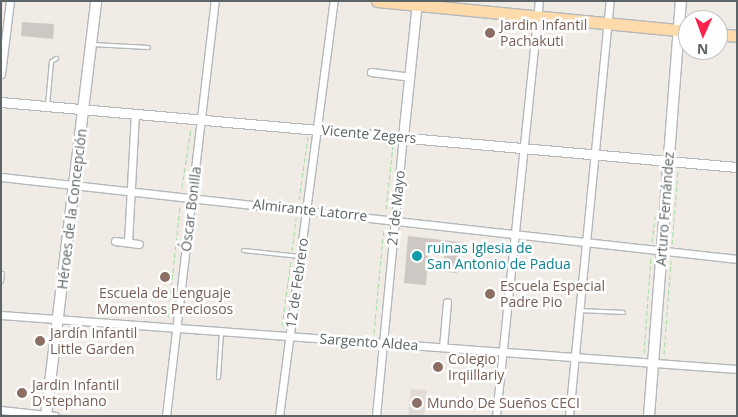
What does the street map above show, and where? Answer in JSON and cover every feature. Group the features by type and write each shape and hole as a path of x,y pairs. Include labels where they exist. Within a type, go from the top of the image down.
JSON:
{"main road":[{"name":"Héroes de la Concepción","path":"49,415 96,1"},
{"path":"377,1 417,3 678,31"},
{"name":"Arturo Fernández","path":"649,416 669,161 680,60"}],"street":[{"path":"1,74 10,1"},
{"name":"Óscar Bonilla","path":"166,416 215,1"},
{"name":"12 de Febrero","path":"280,416 334,1"},
{"path":"496,416 539,1"},
{"path":"569,416 610,1"},
{"name":"21 de Mayo","path":"376,416 395,219 399,137 410,76 417,3"},
{"path":"371,72 410,76"},
{"name":"Vicente Zegers","path":"1,102 737,167"},
{"path":"128,242 136,114"},
{"name":"Almirante Latorre","path":"1,177 395,219 737,259"},
{"path":"114,241 139,244"},
{"path":"443,347 447,302"},
{"name":"Sargento Aldea","path":"1,314 59,320 737,369"},
{"path":"1,410 49,415"}],"lane":[{"path":"91,44 148,47"},
{"path":"47,106 51,61 56,58"},
{"path":"243,250 300,257"},
{"path":"1,281 2,274"},
{"path":"580,310 623,312"},
{"path":"218,377 222,331"}],"path":[{"path":"182,187 191,127"},
{"path":"299,200 308,137"},
{"path":"386,209 399,137"},
{"path":"644,352 678,171"},
{"path":"168,317 180,206"},
{"path":"655,213 662,250 664,354"},
{"path":"282,326 296,218"},
{"path":"374,333 384,228"}],"shaded area":[{"name":"Mundo De Sueños CECI","path":"411,389 427,390 424,416 408,416"}],"building":[{"path":"22,22 54,24 53,39 21,36"},
{"path":"408,236 460,242 457,273 427,270 426,285 404,283","holes":["429,250 445,251 443,264 428,262"]}],"place":[{"name":"Jardin Infantil Pachakuti","path":"490,33"},
{"name":"ruinas Iglesia de San Antonio de Padua","path":"417,256"},
{"name":"Escuela de Lenguaje Momentos Preciosos","path":"165,277"},
{"name":"Escuela Especial Padre Pio","path":"490,294"},
{"name":"Jardín Infantil Little Garden","path":"40,341"},
{"name":"Colegio Irqiillariy","path":"438,367"},
{"name":"Jardin Infantil D'stephano","path":"22,393"},
{"name":"Mundo De Sueños CECI","path":"417,403"}]}
